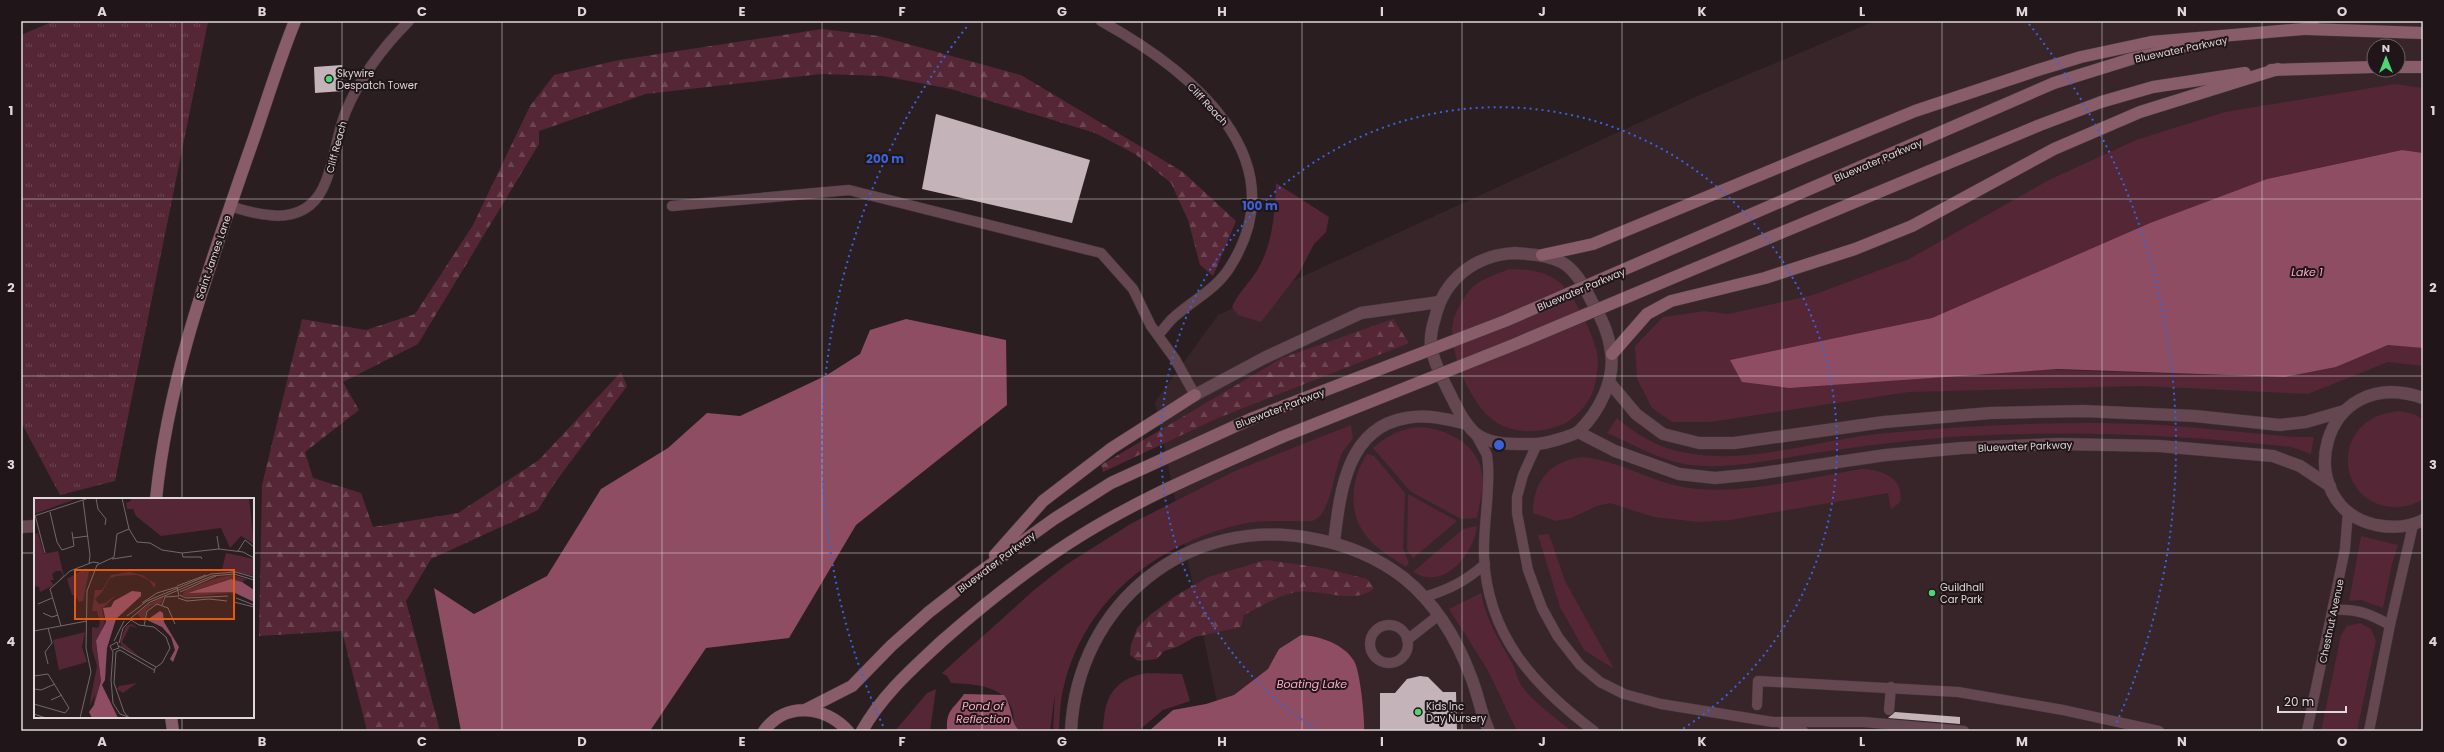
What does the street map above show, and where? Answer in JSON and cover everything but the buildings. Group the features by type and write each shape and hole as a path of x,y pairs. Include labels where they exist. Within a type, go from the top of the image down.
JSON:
{"street":[{"name":"Saint James Lane","path":"156,498 163,437 174,388 196,306 295,21"},
{"name":"Bluewater Parkway","path":"804,710 852,686 891,646 979,573 1054,519 1111,483 1253,418 1506,321 1997,106 2067,79 2131,59 2191,45 2315,28 2423,33"},
{"path":"1542,255 1560,261 1582,282 1606,327 1612,354 1610,383 1594,412 1578,432 1537,444 1496,442 1475,433 1467,424 1457,409 1433,354 1431,332 1439,302 1454,278 1476,262 1504,253 1542,255 1593,244 1915,111 2081,57 2151,42 2315,28"},
{"path":"2406,67 2423,67"},
{"path":"862,731 881,702 902,678 983,607 1069,543 1154,496 1282,437 1513,345 2025,131 2101,102 2153,87 2189,80 2278,69 2366,68"},
{"path":"1612,354 1647,314 1671,301 1765,278 1855,249 1912,226 2054,149 2133,115 2278,69"},
{"path":"979,573 1043,501 1112,448 1196,395 1264,358 1361,313 1439,302"},
{"name":"Bluewater Parkway","path":"1610,383 1636,414 1663,434 1699,444 1734,444 1884,422 1990,413 2082,411 2195,416 2280,425 2306,422 2344,412"},
{"name":"Bluewater Parkway","path":"2418,523 2390,528 2368,523 2348,511 2337,499 2330,486 2325,466 2326,446 2332,428 2344,412 2362,398 2383,391 2405,392 2423,398"},
{"path":"1334,542 1346,472 1356,451 1372,434 1387,425 1407,418 1435,418 1467,424"},
{"name":"Bluewater Parkway","path":"1578,432 1615,451 1679,474 1715,478 1756,474 1886,455 1962,448 2060,444 2159,446 2273,456 2300,466 2330,486"},
{"path":"21,527 34,526"},
{"path":"1071,731 1073,702 1077,682 1098,634 1126,598 1158,570 1198,548 1237,538 1281,534 1334,542 1374,558 1404,579 1424,597 1457,643 1471,677 1488,731"},
{"path":"764,731 783,715 804,710 828,715 848,731"},
{"path":"171,718 173,731"}],"lane":[{"name":"Cliff Reach","path":"230,206 259,215 285,216 300,211 319,195 327,180 339,134 351,100 385,48 409,21"},
{"name":"Cliff Reach","path":"1100,21 1156,55 1184,78 1222,115 1238,140 1250,175 1250,218 1233,262 1218,283 1172,318 1158,336"},
{"path":"672,206 849,190 1101,253 1133,289 1151,326 1176,359 1196,395"},
{"path":"1475,433 1487,455 1489,469 1484,522 1485,564 1496,614 1504,633 1522,664 1548,694 1594,731"},
{"path":"1537,444 1523,476 1517,497 1524,554 1542,608 1558,637 1580,665 1600,682 1624,694 1661,704 1773,722 1803,731"},
{"name":"Chestnut Avenue","path":"2308,731 2346,549 2348,511"},
{"path":"2369,731 2390,624 2418,523"},
{"path":"1424,597 1446,590 1469,578 1485,564"},
{"path":"2334,610 2350,609 2367,612 2390,624"},
{"path":"1407,640 1439,616"},
{"path":"1757,705 1758,681 1891,687 1984,696 2159,731"},
{"path":"1889,710 1891,687"},
{"path":"1773,722 1864,722 1964,731"}],"shaded area":[{"path":"1875,21 2423,21 2423,731 1223,731 1155,402 1218,315 1702,94"}],"green space":[{"path":"54,21 208,22 115,481 60,495 21,422 21,35"},
{"path":"822,29 879,36 1021,75 1183,172 1236,221 1213,276 1200,265 1188,220 1171,183 1135,154 1095,133 951,89 883,76 821,74 646,94 539,131 539,144 418,344 343,382 359,410 305,452 313,478 361,493 373,527 458,513 539,460 621,372 627,386 554,484 538,510 431,559 406,601 440,731 367,731 342,631 259,636 262,485 302,319 366,330 415,314 473,225 530,106 554,75 619,60"},
{"path":"2395,84 2423,88 2423,153 2402,150 2267,179 2150,223 1932,318 1731,360 2285,377 2336,367 2388,345 2423,348 2423,366 2388,362 2308,394 2141,386 1909,392 1710,422 1672,422 1652,408 1637,379 1635,346 1663,317 1705,311 1728,314 1813,295 1909,259 2049,180 2136,140 2225,112"},
{"path":"1276,183 1329,217 1326,232 1314,244 1299,273 1261,322 1238,315 1232,307 1237,297 1258,269 1267,249 1274,216"},
{"path":"1509,269 1539,272 1550,276 1561,284 1568,291 1580,311 1590,331 1596,349 1598,359 1597,373 1594,388 1586,405 1566,423 1545,430 1514,430 1499,424 1489,417 1472,395 1465,382 1455,354 1452,329 1456,314 1463,300 1469,291 1478,283"},
{"path":"1393,319 1409,343 1218,418 1103,472 1101,465 1282,358"},
{"path":"2400,411 2414,414 2423,420 2423,499 2411,505 2397,507 2376,503 2361,493 2351,478 2348,461 2351,444 2360,428 2376,417"},
{"path":"1617,418 1640,435 1663,446 1687,453 1715,456 1757,454 1886,433 2024,424 2093,423 2162,425 2293,437 2314,437 2311,454 2291,447 2210,439 2130,435 2008,434 1928,439 1809,454 1747,464 1700,466 1665,459 1607,433"},
{"path":"1351,425 1353,438 1342,453 1328,502 1324,511 1318,517 1312,521 1250,522 1211,533 1182,545 1154,561 1129,580 1107,602 1089,627 1074,655 1063,691 1060,708 1059,731 1053,731 1055,693 1050,731 1020,731 1014,724 1013,712 1008,701 1002,695 995,690 986,687 951,683 947,676 942,673 1034,590 1067,564 1132,523 1237,470"},
{"path":"1420,427 1454,436 1472,451 1478,460 1482,471 1483,484 1477,518 1461,519 1410,491 1373,448 1384,439 1395,433"},
{"path":"1367,454 1374,456 1405,493 1403,548 1409,563 1406,567 1376,546 1360,526 1355,514 1354,490 1356,477"},
{"path":"1582,457 1609,462 1675,485 1710,490 1753,487 1797,481 1861,469 1869,469 1890,476 1895,481 1901,494 1900,502 1891,510 1888,493 1730,520 1698,522 1654,517 1610,503 1597,506 1571,518 1556,521 1533,513 1536,491 1546,474 1552,468 1561,463"},
{"path":"1408,494 1457,521 1413,558 1407,550"},
{"path":"1477,526 1475,537 1470,548 1456,567 1436,577 1425,577 1413,572 1463,529"},
{"path":"1549,534 1565,581 1614,669 1584,650 1560,607 1538,535"},
{"path":"2361,536 2398,545 2392,564 2383,608 2361,600 2349,601"},
{"path":"1266,560 1323,568 1367,579 1374,588 1366,593 1356,596 1313,592 1292,593 1244,615 1241,627 1195,637 1177,647 1164,651 1157,659 1138,661 1130,655 1131,645 1137,628 1150,615 1177,595 1208,577"},
{"path":"1481,593 1490,621 1524,689 1529,695 1572,731 1517,731 1487,669 1449,609"},
{"path":"2360,623 2371,629 2376,641 2357,731 2321,731 2341,635 2347,626"},
{"path":"1147,673 1182,674 1190,701 1163,710 1138,731 1103,731 1105,709 1112,692 1126,680"},
{"path":"936,689 930,731 895,731 927,693"}],"water":[{"name":"Lake 1","path":"2402,150 2423,153 2423,348 2388,345 2336,367 2285,377 2058,369 1789,388 1742,382 1730,360 1932,318 2150,223 2267,179"},
{"path":"906,319 1006,340 1007,405 856,525 789,638 706,648 650,731 461,731 434,588 474,614 547,576 601,489 668,448 707,413 740,416 827,375 860,354 870,330"},
{"name":"Boating Lake","path":"1301,635 1316,637 1331,642 1344,650 1354,661 1360,684 1364,731 1149,731 1173,710 1206,704 1234,695 1268,669 1279,649"},
{"name":"Pond of Reflection","path":"964,694 1004,695 1009,705 1013,720 1020,731 947,731 949,714"}],"place":[{"name":"Skywire Despatch Tower","path":"329,79"},
{"name":"Guildhall Car Park","path":"1932,593"},
{"name":"Kids Inc Day Nursery","path":"1418,712"}]}
